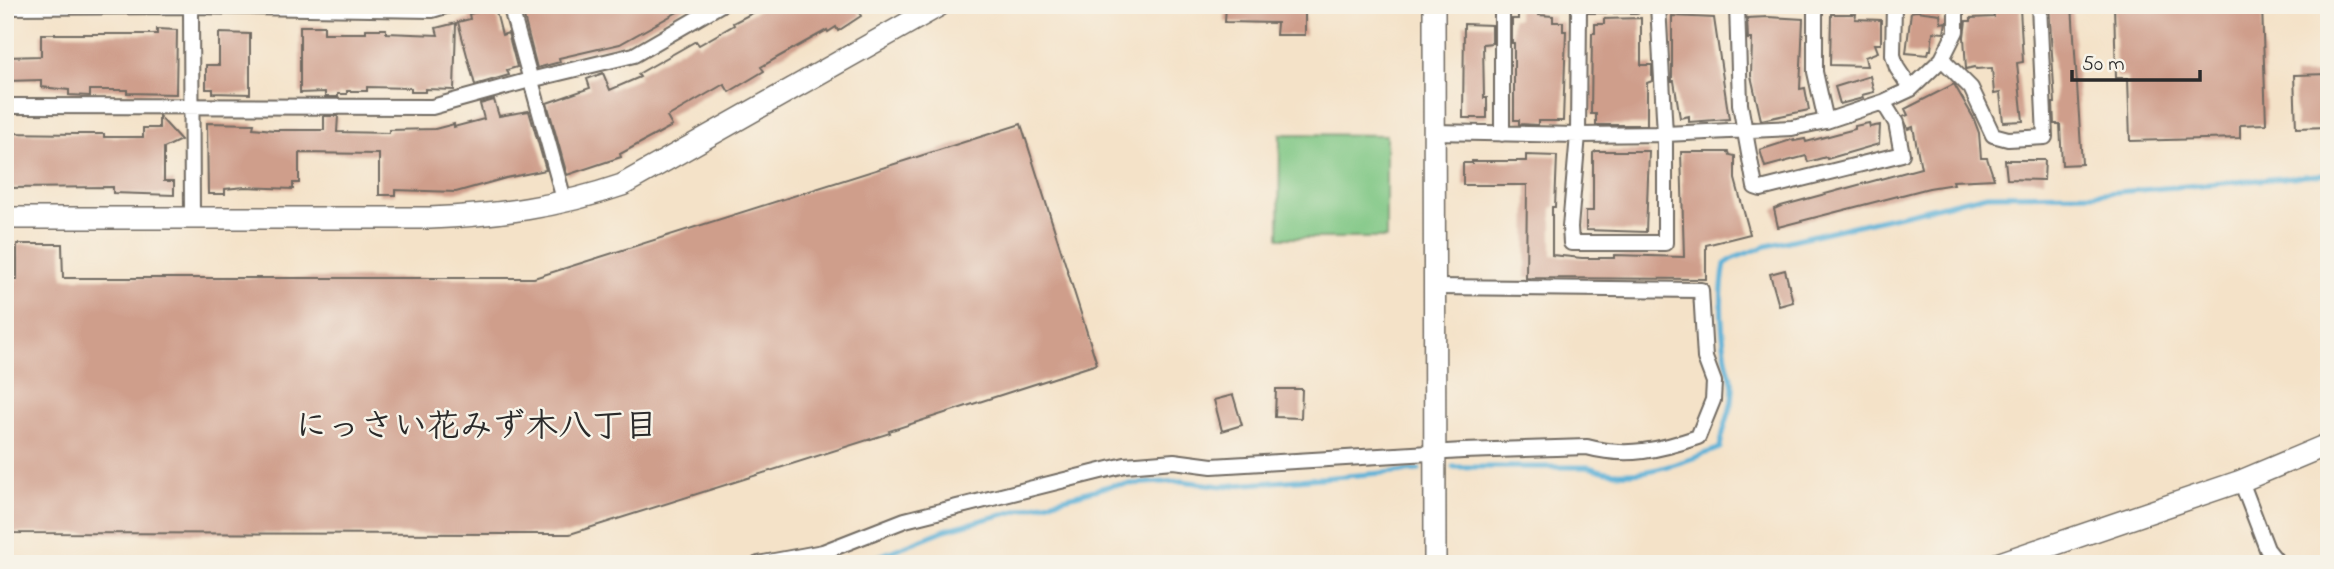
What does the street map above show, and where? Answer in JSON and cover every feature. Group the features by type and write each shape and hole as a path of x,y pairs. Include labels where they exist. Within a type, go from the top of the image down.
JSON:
{"street":[{"path":"5,7 191,6 432,10 449,5"},
{"path":"510,5 565,203"},
{"path":"5,106 432,107 634,55 720,5"},
{"path":"5,218 341,220 453,217 565,203 622,185 940,5"},
{"path":"1434,5 1435,564"},
{"path":"1502,5 1502,134"},
{"path":"1636,5 1579,5 1578,135 1571,243 1665,243 1665,134 1658,5"},
{"path":"1737,5 1740,104 1755,187 1761,189 1902,154 1896,123 1883,102"},
{"path":"1815,5 1815,72 1826,121"},
{"path":"1894,5 1893,55 1897,68 1911,89"},
{"path":"1433,132 1665,134 1792,128 1826,121 1883,102 1911,89 1942,59 1956,31 1956,5"},
{"path":"1942,59 1971,88 1993,135 2008,139 2045,137 2039,5"},
{"path":"191,6 192,218"},
{"path":"758,564 823,552 905,520 1125,465 1174,461 1212,466 1435,452 1587,447 1607,453 1640,453 1698,437 1713,400 1714,382 1705,358 1700,290 1434,288"},
{"path":"1997,564 2241,481 2329,444"},
{"path":"2241,481 2267,549 2279,564"}],"green space":[{"path":"1280,134 1386,135 1386,238 1279,238"}],"building":[{"path":"521,5 690,5 620,44 559,58 560,62 537,68"},
{"path":"768,5 825,5 827,9 834,5 855,5 861,16 838,31 836,27 828,32 827,30 780,56 761,67 764,71 729,92 724,84 667,117 672,126 620,154 621,157 567,175 547,103 590,88 587,79 603,73 610,90 640,77 638,74 696,41 699,45"},
{"path":"1226,5 1305,5 1305,35 1276,35 1277,23 1225,22"},
{"path":"1993,5 2014,5 2014,8 2020,8 2023,62 2017,63 2023,121 2003,122 2000,93 1994,94 1992,68 1966,69 1966,21 1971,21 1971,18 1994,17"},
{"path":"2049,5 2072,5 2082,164 2062,165 2060,124 2054,124"},
{"path":"2114,5 2262,5 2266,124 2240,125 2240,138 2130,141 2128,78 2116,78"},
{"path":"495,8 502,35 508,33 517,67 507,70 509,75 475,85 458,22 470,19 469,14"},
{"path":"1518,10 1539,10 1539,15 1553,16 1553,22 1563,22 1563,31 1566,31 1563,121 1538,121 1538,125 1519,124 1519,120 1514,120 1512,19 1518,19"},
{"path":"1911,12 1940,14 1941,23 1946,22 1944,33 1933,32 1928,55 1906,53"},
{"path":"1831,14 1856,14 1855,19 1881,20 1881,44 1875,44 1878,52 1865,57 1867,66 1830,65"},
{"path":"1672,16 1714,18 1729,119 1689,122 1689,116 1680,118 1672,81"},
{"path":"1641,18 1641,65 1652,65 1652,81 1647,83 1647,125 1596,125 1596,114 1591,114 1592,33 1595,33 1595,24 1604,24 1604,19"},
{"path":"1747,18 1803,19 1800,89 1805,88 1809,110 1761,120 1751,76 1752,39 1748,39"},
{"path":"456,23 454,90 425,89 425,92 411,92 411,88 367,87 367,91 347,91 347,94 338,94 338,97 325,97 325,92 300,93 300,26 324,26 324,33 366,33 366,29 386,29 386,33 438,35 436,28"},
{"path":"1464,24 1492,25 1492,43 1483,44 1487,118 1463,118"},
{"path":"157,29 177,30 176,94 90,90 90,96 69,95 69,90 41,87 41,80 6,81 6,57 41,56 41,34 157,34"},
{"path":"219,33 250,34 250,94 213,93 213,89 206,89 206,65 219,65"},
{"path":"2329,74 2329,127 2296,128 2294,75"},
{"path":"1870,76 1874,92 1840,104 1835,87"},
{"path":"1954,84 1973,117 1979,133 1981,158 1987,158 1994,179 1953,181 1954,184 1778,227 1774,209 1781,206 1921,168 1913,127 1908,129 1903,117 1908,115 1905,109"},
{"path":"494,100 499,116 529,111 546,170 456,192 395,190 395,195 379,195 379,154 299,153 299,183 293,183 293,189 245,187 225,189 225,194 208,194 207,123 254,124 253,128 274,130 324,130 324,116 338,116 337,132 389,133 389,130 435,129 454,124 454,127 484,119 480,104"},
{"path":"159,116 181,140 164,148 164,181 174,181 174,195 113,193 113,187 5,188 5,133 143,137 143,128 159,128"},
{"path":"1869,123 1870,127 1880,125 1879,144 1827,159 1826,157 1808,162 1806,156 1765,167 1760,150 1794,139 1805,139 1806,142"},
{"path":"1021,124 1097,364 889,431 890,433 570,534 5,533 5,279 17,279 17,244 62,244 63,278 534,278"},
{"path":"1649,151 1646,232 1586,230 1586,211 1593,211 1593,153"},
{"path":"1681,152 1729,152 1735,156 1735,179 1750,234 1706,245 1706,279 1526,278 1527,185 1463,185 1463,163 1526,161 1526,155 1557,156 1555,207 1552,207 1552,255 1582,258 1614,258 1614,255 1684,257"},
{"path":"2005,160 2045,160 2044,180 2007,179"},
{"path":"1785,270 1793,302 1779,306 1770,274"},
{"path":"1276,389 1302,389 1301,418 1275,417"},
{"path":"1233,395 1242,425 1222,431 1214,400"}],"waterway":[{"path":"1453,467 1589,467 1605,472 1638,472 1655,470 1720,448 1733,389 1722,322 1721,299 1725,264 1767,246 1987,195 2094,194 2329,174"},
{"path":"859,564 945,530 1113,485 1181,481 1222,486 1419,470"}],"district":[{"name":"にっさい花みず木八丁目","path":"476,428"}]}
